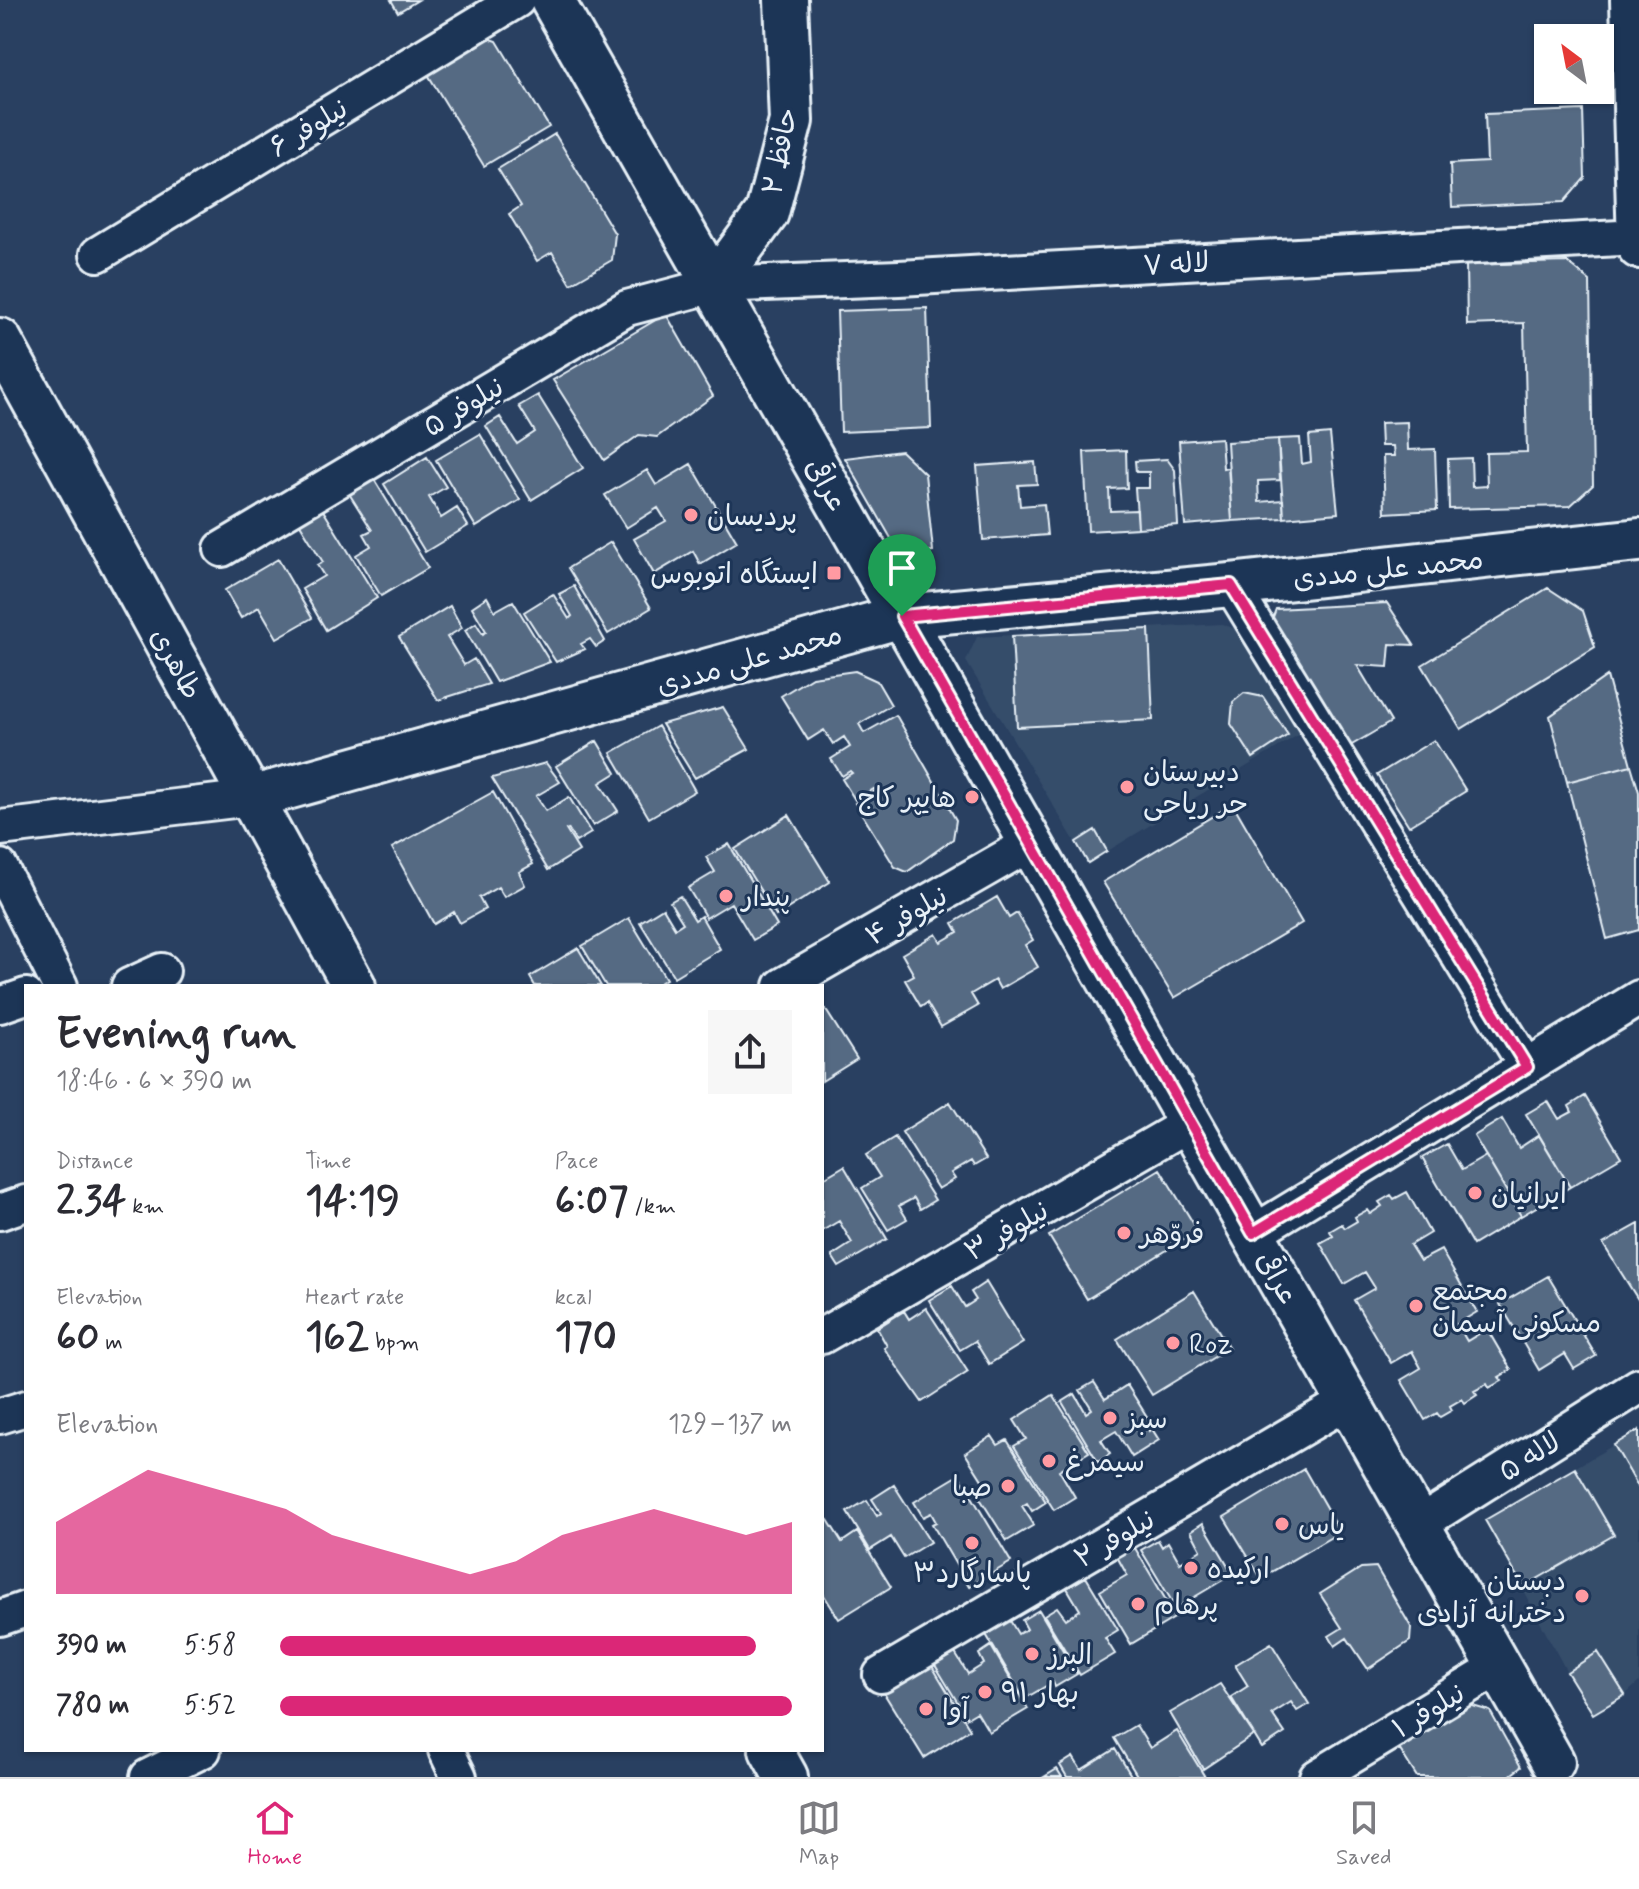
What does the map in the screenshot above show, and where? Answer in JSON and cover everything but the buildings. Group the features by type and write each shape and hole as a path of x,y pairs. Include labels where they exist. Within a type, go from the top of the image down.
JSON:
{"street":[{"name":"نیلوفر ۶","path":"98,254 517,0"},
{"name":"عراقی","path":"552,0 1553,1762"},
{"name":"حافظ ۲","path":"714,285 767,213 791,121 786,0"},
{"path":"1632,0 1639,247"},
{"name":"لاله ۷","path":"714,285 914,278 1638,237"},
{"name":"نیلوفر ۵","path":"222,549 627,308 714,285"},
{"name":"طاهری","path":"0,340 353,984"},
{"name":"محمد علی مددی","path":"251,798 902,616 1231,585 1639,540"},
{"path":"1231,585 1527,1067"},
{"path":"0,828 251,798"},
{"name":"نیلوفر ۴","path":"785,984 1031,843"},
{"path":"0,867 57,984"},
{"path":"133,984 162,971"},
{"path":"0,1005 24,997"},
{"path":"1253,1233 1639,998"},
{"name":"نیلوفر ۳","path":"824,1335 1190,1123"},
{"path":"0,1212 24,1204"},
{"name":"لاله ۵","path":"1418,1525 1639,1386"},
{"name":"نیلوفر ۲","path":"881,1675 1348,1401"},
{"path":"0,1416 24,1409"},
{"path":"0,1618 24,1610"},
{"name":"نیلوفر ۱","path":"1317,1777 1499,1667"},
{"path":"148,1777 199,1752"},
{"path":"447,1752 459,1777"},
{"path":"772,1752 786,1777"}],"shaded area":[{"name":"دبیرستان حر ریاحی","path":"1222,624 1243,632 1303,732 1088,863 966,661 977,637"},
{"name":"دبستان دخترانه آزادی","path":"1614,1445 1639,1488 1639,1682 1625,1695 1593,1714 1485,1520"}],"place":[{"name":"پردیسان","path":"691,515"},
{"name":"ایستگاه اتوبوس","path":"834,573"},
{"name":"دبیرستان حر ریاحی","path":"1127,787"},
{"name":"هایپر کاج","path":"972,797"},
{"name":"پندار","path":"726,896"},
{"name":"ایرانیان","path":"1475,1193"},
{"name":"فروّهر","path":"1124,1233"},
{"name":"مجتمع مسکونی آسمان","path":"1416,1306"},
{"name":"Roz","path":"1173,1343"},
{"name":"سبز","path":"1110,1418"},
{"name":"سیمرغ","path":"1049,1461"},
{"name":"صبا","path":"1008,1486"},
{"name":"یاس","path":"1282,1524"},
{"name":"پاسارگارد۳","path":"972,1543"},
{"name":"ارکیده","path":"1191,1568"},
{"name":"دبستان دخترانه آزادی","path":"1582,1596"},
{"name":"پرهام","path":"1138,1604"},
{"name":"البرز","path":"1032,1654"},
{"name":"بهار ۹۱","path":"985,1692"},
{"name":"آوا","path":"926,1709"}],"route":[{"path":"1231,585 1527,1067 1253,1233 902,616 1231,585"}]}
